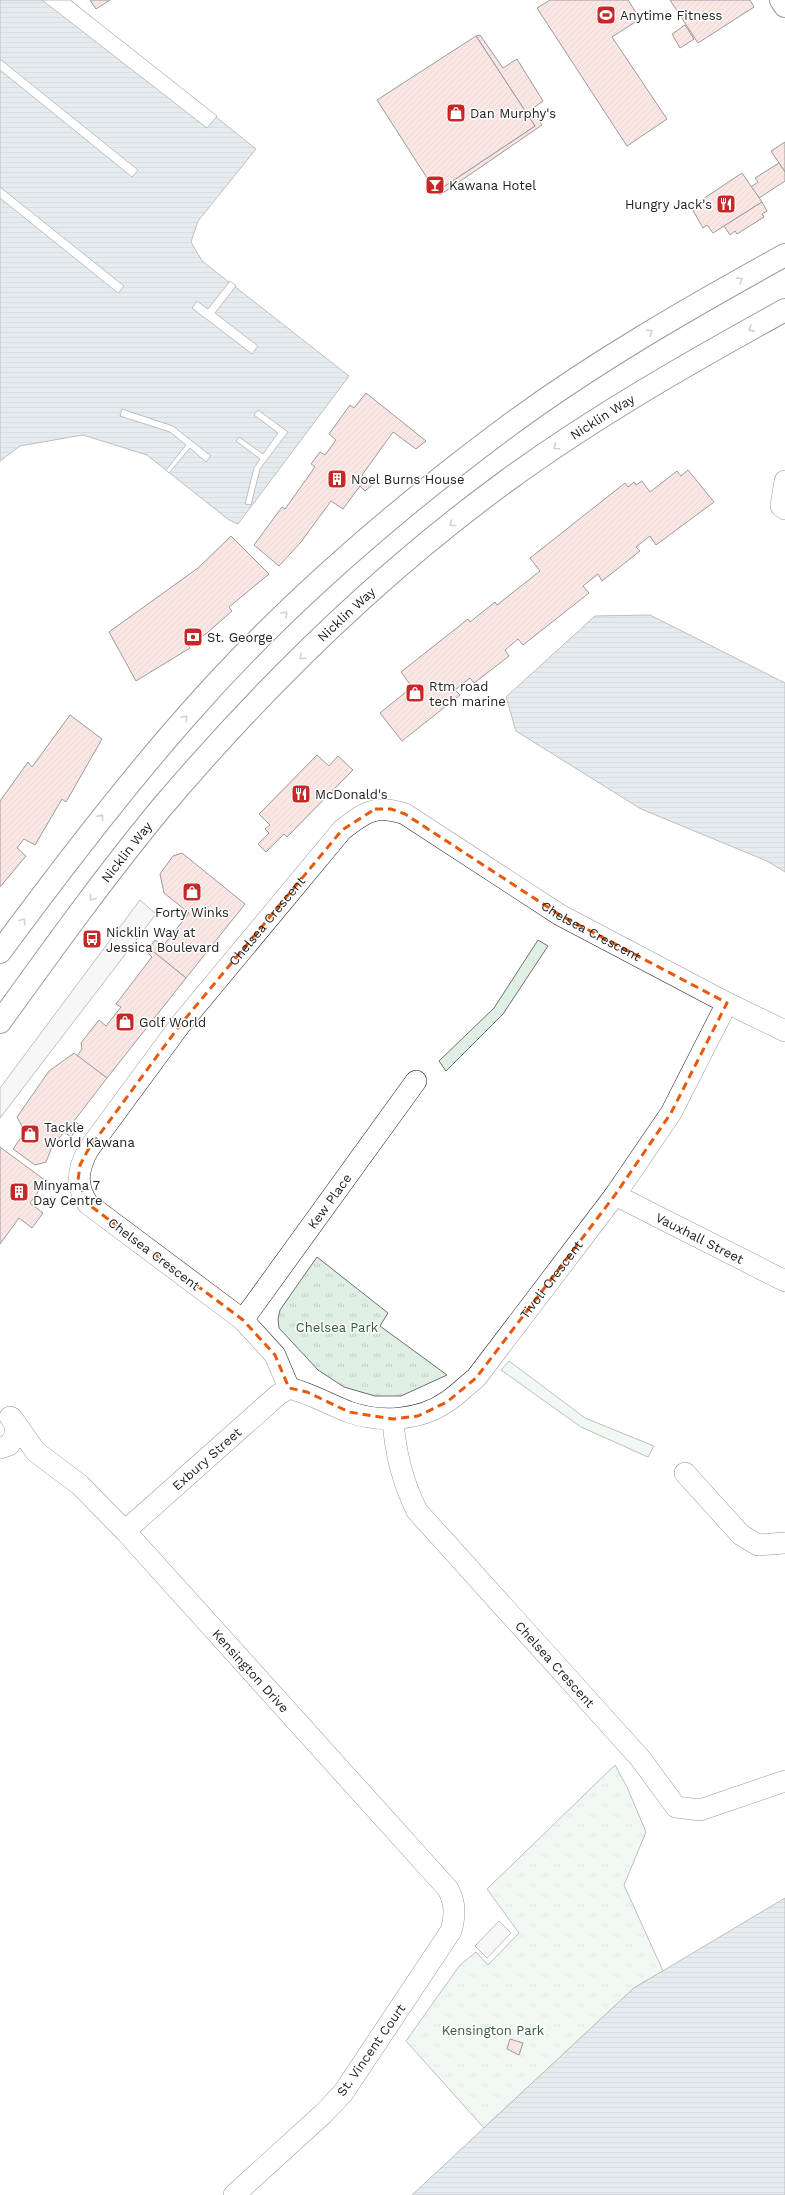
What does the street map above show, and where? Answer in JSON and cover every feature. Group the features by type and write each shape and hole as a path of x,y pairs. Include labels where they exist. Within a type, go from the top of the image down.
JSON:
{"main road":[{"path":"782,0 785,6"},
{"path":"0,952 99,819 186,716 284,616 341,563 464,460 542,402 661,325 785,255"},
{"name":"Nicklin Way","path":"0,1022 115,866 212,750 296,662 389,576 505,483 581,430 673,371 785,310"}],"street":[{"path":"785,481 781,506 785,510"},
{"name":"Chelsea Crescent","path":"289,1388 275,1355 243,1320 88,1204 82,1194 78,1181 80,1165 88,1150 180,1025 342,830 358,818 375,809 391,809 405,814 560,915 727,1004 785,1031"},
{"name":"Tivoli Crescent","path":"289,1388 307,1392 349,1412 368,1417 393,1419 418,1416 447,1402 476,1378 615,1195 671,1113 727,1004"},
{"name":"Kew Place","path":"243,1320 416,1081"},
{"name":"Vauxhall Street","path":"615,1195 785,1281"},
{"name":"Exbury Street","path":"125,1531 278,1395 289,1388"},
{"path":"5,1446 16,1432 6,1415"},
{"name":"Kensington Drive","path":"6,1415 36,1452 80,1485 125,1531 448,1889 454,1900"},
{"name":"Chelsea Crescent","path":"393,1419 394,1440 405,1487 417,1511 640,1758 676,1807 700,1810 785,1781"},
{"name":"Kensington Drive","path":"5,1446 36,1452"},
{"path":"685,1473 741,1535 758,1545 785,1543"},
{"name":"St. Vincent Court","path":"234,2195 323,2114 343,2093 451,1931 455,1917 454,1900"}],"highlighted area":[{"path":"375,809 391,809 405,814 560,915 727,1003 671,1113 615,1195 476,1378 447,1402 418,1416 393,1419 349,1412 307,1392 289,1388 275,1355 243,1320 88,1204 78,1181 80,1165 88,1150 180,1025 342,830"}],"green space":[{"path":"538,940 548,946 503,1014 446,1071 439,1061 494,1008"},
{"name":"Chelsea Park","path":"317,1257 388,1313 380,1326 447,1375 401,1396 375,1396 344,1387 318,1370 279,1328 278,1319 280,1310"},
{"path":"509,1361 585,1418 654,1446 648,1457 581,1427 501,1370"},
{"name":"Kensington Park","path":"615,1765 627,1787 646,1832 624,1885 663,1971 634,1988 484,2128 406,2041 460,1965 476,1952 488,1965 519,1933 487,1889"}],"shaded area":[{"path":"0,0 70,0 256,149 198,221 191,242 202,261 349,376 238,524 229,520 147,455 83,435 20,446 0,461"},
{"path":"650,615 785,683 785,872 767,861 641,809 516,731 506,697 595,616"},
{"path":"140,900 156,914 0,1118 0,1088"},
{"path":"785,1898 785,2195 412,2195 634,1988"},
{"path":"499,1921 511,1933 487,1958 475,1946"}],"pier":[{"path":"42,0 70,0 217,116 207,128"},
{"path":"0,59 138,170 132,177 0,70"},
{"path":"0,187 124,286 118,293 0,198"},
{"path":"230,281 236,286 215,313 258,346 252,354 192,308 197,301 208,309"},
{"path":"122,409 173,426 211,456 206,462 190,448 169,473 166,470 186,445 170,432 120,416"},
{"path":"258,410 288,432 260,469 251,505 245,504 254,468 260,459 236,441 239,437 263,454 278,433 254,415"}],"building":[{"path":"90,0 110,0 96,9"},
{"path":"550,0 628,0 640,19 612,37 667,119 627,146 537,8"},
{"path":"670,0 750,0 754,7 698,43"},
{"path":"685,25 694,39 680,48 672,34"},
{"path":"480,35 503,68 517,59 543,101 531,110 542,125 440,195 436,192 535,126 476,36"},
{"name":"Dan Murphy's","path":"476,36 535,126 436,192 377,100"},
{"path":"785,142 785,172 771,151"},
{"path":"779,163 785,172 785,181 759,198 751,187 758,182 755,178"},
{"name":"Hungry Jack's","path":"742,173 762,202 713,233 707,225 703,228 691,207"},
{"path":"762,202 767,211 762,214 764,217 737,234 735,231 730,235 724,226"},
{"name":"Noel Burns House","path":"366,393 426,441 416,449 393,432 362,475 373,484 365,491 360,486 343,509 331,501 301,542 279,566 254,545 282,507 285,509 315,467 311,464 320,452 325,455 336,440 329,434 350,405 354,408"},
{"path":"688,470 714,502 656,545 650,536 636,547 640,551 602,581 598,574 583,586 589,593 523,645 518,639 505,650 509,656 474,683 470,678 455,690 460,695 402,741 380,713 412,687 401,672 468,619 470,622 495,602 497,605 540,571 530,558 625,483 628,487 634,482 636,485 642,481 650,492 677,471 681,476"},
{"path":"231,536 269,574 229,607 232,611 207,633 188,646 190,648 136,681 109,632 198,568"},
{"path":"70,715 102,739 66,802 62,799 35,845 24,839 17,848 26,856 0,887 0,801 28,762 32,767"},
{"path":"317,755 329,766 338,756 353,770 287,837 284,834 266,852 258,844 269,833 265,829 270,825 259,814"},
{"path":"182,853 245,904 186,978 149,948 155,940 163,946 189,913 164,893 160,874 173,856"},
{"path":"149,948 186,978 107,1078 77,1056 82,1049 81,1043 99,1020 106,1026 121,1007 116,1004 152,957 148,953"},
{"path":"74,1053 107,1078 74,1121 80,1125 71,1137 64,1132 52,1147 46,1162 35,1165 13,1149 25,1132 17,1117 49,1071"},
{"name":"Minyama 7 Day Centre","path":"0,1147 46,1181 30,1203 43,1213 32,1228 19,1218 0,1244"},
{"path":"510,2039 523,2043 519,2055 507,2049"}],"place":[{"name":"Anytime Fitness","path":"606,15"},
{"name":"Dan Murphy's","path":"456,113"},
{"name":"Kawana Hotel","path":"435,185"},
{"name":"Hungry Jack's","path":"726,204"},
{"name":"Noel Burns House","path":"337,479"},
{"name":"St. George","path":"193,637"},
{"name":"Rtm road tech marine","path":"415,693"},
{"name":"McDonald's","path":"301,794"},
{"name":"Forty Winks","path":"192,892"},
{"name":"Nicklin Way at Jessica Boulevard","path":"92,939"},
{"name":"Golf World","path":"125,1022"},
{"name":"Tackle World Kawana","path":"30,1134"},
{"name":"Minyama 7 Day Centre","path":"19,1192"}]}
